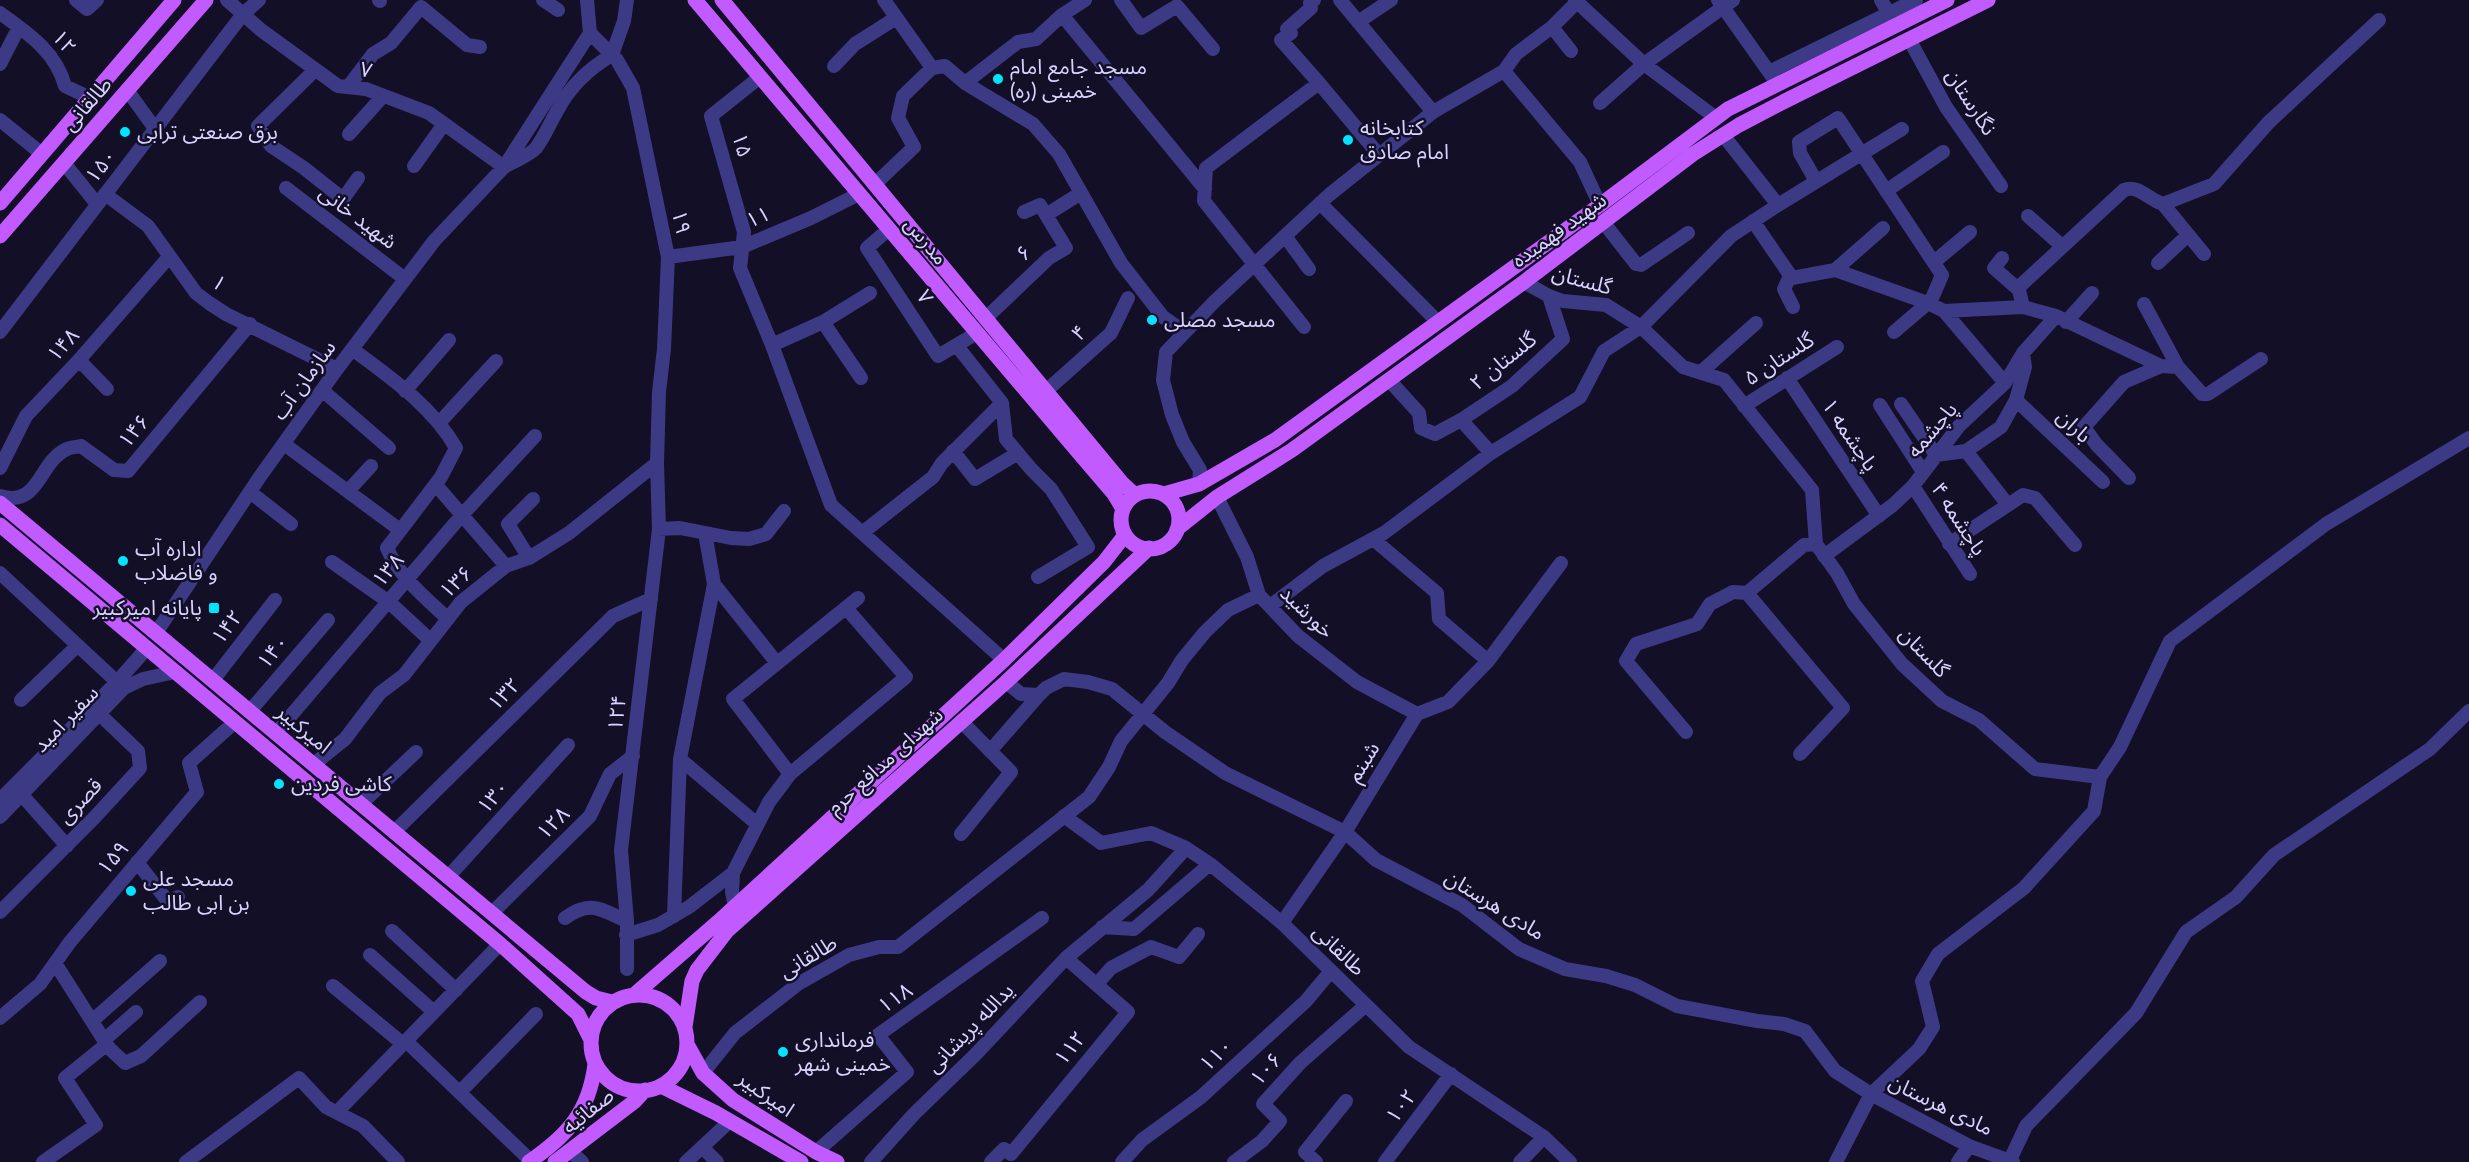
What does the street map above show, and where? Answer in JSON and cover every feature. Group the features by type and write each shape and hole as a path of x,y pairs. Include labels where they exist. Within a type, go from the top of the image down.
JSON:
{"main road":[{"name":"طالقانی","path":"0,203 174,0"},
{"name":"طالقانی","path":"0,236 206,0"},
{"name":"مدرس","path":"695,0 1114,494 1123,509"},
{"name":"مدرس","path":"722,0 1122,483 1135,495"},
{"name":"شهید فهمیده","path":"1164,494 1199,484 1275,440 1773,78 1845,51 1947,0"},
{"name":"شهید فهمیده","path":"1177,529 1217,497 1251,477 1322,428 1524,282 1693,154 1785,100 1988,0"},
{"path":"1869,39 1868,50 1877,55"},
{"path":"1845,51 1853,57 1854,67"},
{"path":"818,145 831,131"},
{"path":"1332,399 1334,409 1343,413"},
{"path":"1311,413 1316,413 1322,419 1322,428"},
{"path":"1144,491 1164,494 1170,499 1178,513 1177,529 1166,543 1149,548 1140,547 1125,535 1121,518 1123,509 1135,495 1144,491"},
{"name":"امیرکبیر","path":"0,503 586,992 596,998 612,1002"},
{"name":"امیرکبیر","path":"2,531 147,648 500,944 578,1014 590,1038"},
{"name":"شهدای مدافع حرم","path":"685,1027 692,981 735,907 1004,660 1104,562 1125,535"},
{"name":"شهدای مدافع حرم","path":"634,994 723,927 961,721 1149,548"},
{"path":"448,900 454,881"},
{"path":"634,994 649,995 663,1001 676,1012 685,1027 687,1044 680,1068 661,1086 636,1091 620,1087 605,1078 595,1064 590,1038 600,1014 612,1002 634,994"},
{"name":"امیرکبیر","path":"687,1044 703,1073 734,1100 816,1152 837,1162"},
{"name":"صفائیه","path":"530,1161 564,1135 580,1115 588,1097 595,1064"},
{"name":"امیرکبیر","path":"661,1086 730,1121 794,1160"},
{"name":"صفائیه","path":"555,1162 576,1157 645,1090"}],"street":[{"path":"76,0 87,9 97,0"},
{"name":"۷","path":"227,0 261,30 338,86 366,89 429,113 504,167"},
{"name":"۱۵۰","path":"0,332 243,14 259,0"},
{"path":"543,0 558,10"},
{"path":"586,0 590,33"},
{"path":"612,56 624,21 627,0"},
{"path":"884,0 932,68"},
{"path":"1121,0 1142,28 1177,6 1213,49"},
{"path":"1314,0 1310,3 1311,8 1287,29 1291,33 1281,40 1379,155"},
{"path":"1341,0 1433,112"},
{"path":"1358,22 1391,0"},
{"path":"1881,0 1889,14"},
{"path":"1600,104 1644,64 1725,2 1773,78 1916,0"},
{"path":"965,83 1018,42 1036,39 1081,1"},
{"path":"1199,484 1200,470 1183,442 1172,415 1163,380 1166,352 1253,265 1320,203 1433,112 1504,71 1516,54 1552,27 1576,1 1644,64 1716,118"},
{"path":"348,87 373,54 391,43 421,7 467,45 480,47"},
{"name":"۱۲","path":"0,13 43,45 61,70 65,86 90,98"},
{"path":"1062,15 1205,189"},
{"path":"834,66 855,44 896,18"},
{"path":"2163,204 2214,184 2268,123 2379,20"},
{"path":"0,64 19,27"},
{"path":"1552,27 1570,51"},
{"name":"۱۹","path":"590,33 612,56 633,88 668,257 664,349 658,392 657,463"},
{"name":"سازمان آب","path":"156,633 250,492 337,369 434,241 504,167 590,33"},
{"name":"نگارستان","path":"1909,39 1946,107 2001,186"},
{"name":"سازمان آب","path":"504,167 535,150 557,110 576,84 591,67 612,56"},
{"path":"875,184 914,147 898,118 903,96 932,68 945,66 965,83 1033,124 1059,154 1121,263 1163,317 1185,332"},
{"path":"315,70 258,126 271,146 304,168 343,199 358,178"},
{"path":"1504,71 1574,154 1600,205"},
{"name":"۱۵","path":"742,247 744,232 711,116 760,77"},
{"path":"1304,327 1204,201 1206,168 1319,82"},
{"path":"127,90 156,130"},
{"path":"349,134 383,96"},
{"path":"1816,181 1798,147 1799,142 1838,118 1942,277 1929,303 1894,332"},
{"path":"0,120 42,154"},
{"path":"414,166 444,124"},
{"path":"1270,606 1323,567 1373,539 1491,453 1580,397 1604,351 1641,327 1731,236 1902,129"},
{"path":"1723,135 1778,205"},
{"path":"1887,191 1943,152"},
{"name":"۱","path":"64,163 101,199 148,226 196,293 226,314 337,369"},
{"path":"2019,290 2021,285 2062,246 2130,187 2137,188 2150,199 2163,204 2204,254"},
{"name":"شهید خانی","path":"286,188 405,279"},
{"path":"1046,215 1081,193"},
{"name":"۱۱","path":"668,257 742,247 811,218 859,194"},
{"path":"1320,203 1438,322"},
{"name":"۶","path":"986,318 1049,258 1066,248 1040,205 1024,212"},
{"path":"2028,216 2062,246"},
{"path":"1753,221 1790,276 1796,278 1835,270 1883,228"},
{"path":"1604,223 1636,264 1641,266 1688,233"},
{"name":"۷","path":"889,229 867,248 938,356 977,333"},
{"path":"1934,262 1970,232"},
{"path":"1285,236 1310,269"},
{"path":"2158,263 2187,236"},
{"path":"742,247 740,268 772,345 831,505 1004,660"},
{"name":"۱۴۸","path":"0,468 26,416 79,360 169,257"},
{"path":"2002,258 1994,268 2019,290 2024,307"},
{"path":"1835,270 1929,303 1944,311 2005,383"},
{"path":"1790,276 1784,289 1793,307"},
{"name":"گلستان","path":"1524,282 1549,297 1563,301 1606,305 1641,327 1683,367 1725,380 1812,490 1820,550 1854,604 1902,664 1942,701 1979,720 2035,769 2100,777"},
{"path":"772,345 823,322 870,292"},
{"name":"پاچشمه","path":"1747,593 1804,545 1820,550 1879,516 1913,486 1959,426 2005,383 2023,353 2092,293"},
{"name":"گلستان ۲","path":"1461,420 1512,386 1563,339 1549,297"},
{"name":"۴","path":"1047,391 1111,333 1128,298"},
{"path":"2144,304 2178,367 2204,395 2261,359"},
{"path":"1944,311 2024,307 2061,319 2161,366 2178,367"},
{"path":"823,322 861,378"},
{"path":"1701,372 1756,323"},
{"name":"۱۴۶","path":"0,496 12,499 31,492 47,467 66,449 81,446 114,470 128,471 250,324"},
{"path":"405,391 448,340"},
{"path":"957,346 1002,403 1006,438 1051,489 1088,547 1038,578"},
{"name":"گلستان ۵","path":"1744,406 1837,347"},
{"path":"352,349 405,391 439,423 456,448 436,485 387,548 392,562 448,619"},
{"path":"1901,404 1936,455 1966,451 2001,426 2016,400 2025,367 2023,353"},
{"path":"79,360 107,389"},
{"path":"439,423 496,361"},
{"path":"2129,478 2096,444 2084,427 2124,382 2161,366"},
{"name":"پاچشمه ۱","path":"1787,378 1879,516"},
{"path":"1389,380 1419,413 1421,428 1435,434 1461,420 1491,453"},
{"path":"322,390 389,448"},
{"name":"باران","path":"2016,400 2103,482"},
{"path":"862,533 933,477 953,452 1002,403"},
{"path":"1881,405 1923,472"},
{"name":"۱۳۸","path":"276,733 462,515 535,436"},
{"path":"1836,1162 1871,1094 1919,1049 1933,1027 1922,981 1938,954 2025,888 2094,811 2100,777 2120,747 2170,641 2326,524 2469,438"},
{"path":"284,444 400,530"},
{"path":"1966,451 2008,506"},
{"path":"953,452 975,479 1018,453"},
{"name":"۱۲۴","path":"627,969 627,928 621,850 659,529 657,463"},
{"name":"۱۳۶","path":"314,764 345,740 380,693 404,675 461,602 506,566 529,558 569,533 657,463"},
{"path":"348,491 370,466"},
{"path":"436,485 506,566"},
{"name":"پاچشمه ۴","path":"1913,486 1970,574"},
{"path":"250,492 291,524"},
{"path":"1949,543 2023,495 2035,498 2075,544"},
{"name":"خورشید","path":"1217,497 1246,557 1260,595 1270,606 1298,636 1357,682 1417,714"},
{"path":"529,558 508,524 533,498"},
{"path":"659,529 680,528 748,539 766,534 784,511"},
{"path":"674,916 680,759 714,585 705,533"},
{"path":"1373,539 1437,592 1439,619 1488,661"},
{"path":"332,562 389,602 430,640"},
{"path":"1417,714 1448,702 1488,661 1561,563"},
{"path":"0,573 117,682"},
{"path":"714,585 777,663"},
{"path":"1686,732 1626,662 1636,644 1697,624 1710,604 1733,592 1747,593 1843,708 1800,754"},
{"name":"طالقانی","path":"703,1073 735,1034 798,984 849,955 879,947 898,947 1089,797 1109,767 1122,741 1205,632 1228,610 1260,595"},
{"path":"790,774 733,699 858,598"},
{"name":"۱۳۲","path":"394,832 613,616 651,599"},
{"name":"۱۴۲","path":"213,680 275,600"},
{"path":"735,907 732,892 733,873 757,824 790,774 906,677 846,608"},
{"name":"۱۴۰","path":"250,711 328,620"},
{"path":"21,700 78,645"},
{"name":"سفیر امید","path":"0,817 96,710 147,648"},
{"name":"سفیر امید","path":"0,800 96,710 124,688 143,679 175,672"},
{"name":"مادی هرستان","path":"990,751 1046,688 1064,679 1088,682 1112,689 1225,773 1345,832 1376,860 1462,905 1519,949 1565,969 1635,984 1677,1006 1784,1024 1804,1031 1835,1071 1871,1094 1969,1146 2012,1161"},
{"path":"1005,682 1021,694 1039,695"},
{"name":"قصری","path":"0,912 67,846 140,768 138,751 96,710"},
{"path":"2012,1161 2026,1126 2136,1013 2186,932 2236,897 2274,855 2430,749 2469,711"},
{"name":"شبنم","path":"1282,923 1345,832 1417,714"},
{"path":"961,721 1011,772 961,834"},
{"name":"۱۵۹","path":"0,1018 40,984 137,862 197,792 189,763 235,722"},
{"name":"۱۳۰","path":"454,881 568,745"},
{"path":"361,804 416,752"},
{"name":"۱۲۸","path":"492,913 590,816 610,774 633,756"},
{"path":"680,759 757,824"},
{"path":"22,795 67,846"},
{"name":"طالقانی","path":"1064,816 1101,843 1151,833 1186,848 1210,864 1282,923 1409,1047 1544,1137 1570,1162"},
{"name":"یدالله پریشانی","path":"871,1162 914,1114 976,1054 1066,958 1148,890 1186,848"},
{"path":"137,862 169,903 178,897"},
{"path":"1102,927 1134,929 1210,864"},
{"path":"565,918 576,910 591,906 627,928 658,925 733,873"},
{"name":"۱۱۸","path":"816,1152 906,1072 878,1035 1042,918"},
{"path":"392,931 456,990"},
{"path":"1097,984 1111,968 1151,947 1179,957 1198,933"},
{"path":"337,1112 500,944"},
{"path":"370,955 434,1012"},
{"name":"۱۱۲","path":"991,1162 1004,1149 1011,1154 1128,1012 1066,958"},
{"path":"92,1021 160,962"},
{"path":"55,963 106,1042 125,1063 141,1056 200,1002"},
{"name":"۱۱۰","path":"1122,1162 1142,1140 1201,1097 1306,1001 1331,971"},
{"path":"333,986 460,1092 530,1161"},
{"name":"۱۰۶","path":"1234,1162 1262,1141 1280,1121 1263,1104 1299,1063 1366,1005"},
{"path":"43,1162 96,1125 65,1078 136,1012"},
{"path":"460,1092 536,1014"},
{"name":"۱۰۲","path":"1385,1162 1450,1074"},
{"path":"186,1162 299,1078 326,1107 363,1126 398,1162"},
{"path":"1316,1162 1301,1157 1346,1101"},
{"path":"686,1162 730,1121"},
{"path":"1520,1162 1544,1137"},
{"path":"1958,1162 1969,1146"},
{"path":"702,1147 717,1162"}],"place":[{"name":"مسجد جامع امام خمینی (ره)","path":"998,79"},
{"name":"برق صنعتی ترابی","path":"125,132"},
{"name":"کتابخانه امام صادق","path":"1348,140"},
{"name":"مسجد مصلی","path":"1152,320"},
{"name":"اداره آب و فاضلاب","path":"123,561"},
{"name":"پایانه امیرکبیر","path":"214,608"},
{"name":"کاشی فردین","path":"279,784"},
{"name":"مسجد علی بن ابی طالب","path":"131,891"},
{"name":"فرمانداری خمینی شهر","path":"783,1052"}]}
